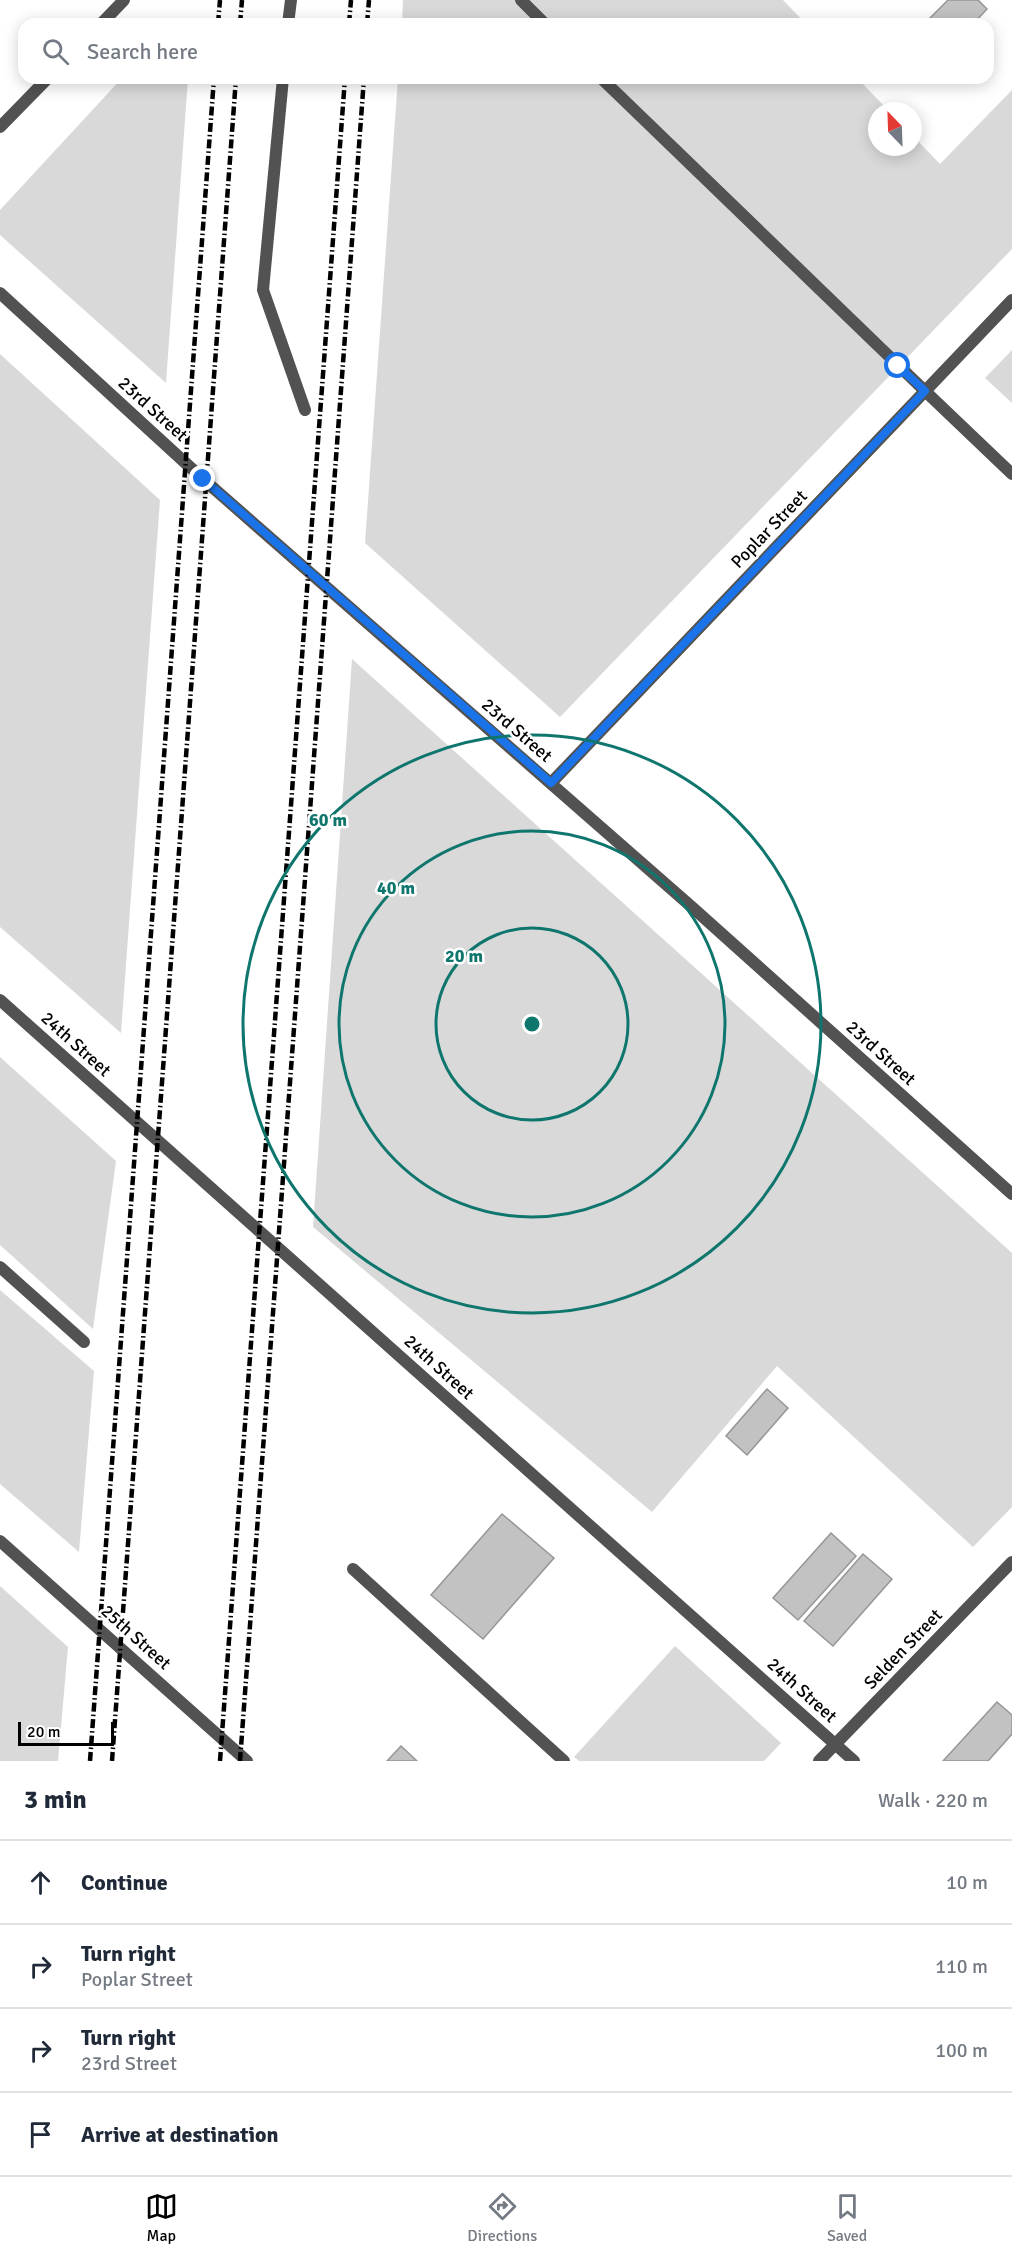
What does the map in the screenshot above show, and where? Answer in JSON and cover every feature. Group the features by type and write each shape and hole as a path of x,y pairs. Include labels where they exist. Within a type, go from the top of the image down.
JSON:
{"street":[{"path":"106,18 124,0"},
{"path":"289,18 291,0"},
{"path":"521,0 539,18"},
{"path":"0,127 42,84"},
{"path":"282,84 263,290 305,410"},
{"path":"607,84 1012,474"},
{"name":"23rd Street","path":"0,293 203,479 551,783 1012,1194"},
{"name":"Poplar Street","path":"551,783 1012,300"},
{"name":"24th Street","path":"0,1000 854,1761"},
{"path":"0,1267 84,1342"},
{"name":"25th Street","path":"0,1541 247,1761"},
{"name":"Selden Street","path":"819,1761 1012,1562"},
{"path":"353,1569 564,1761"}],"shaded area":[{"path":"403,0 783,0 800,18 402,18"},
{"path":"116,84 188,84 166,383 0,235 0,210"},
{"path":"398,84 863,84 880,102 868,102 868,156 922,156 922,145 940,164 1012,90 1012,249 560,717 365,543"},
{"path":"1012,350 1012,403 985,378"},
{"path":"0,354 160,500 121,1033 0,927"},
{"path":"352,659 1012,1253 1012,1507 973,1547 777,1366 652,1512 313,1227"},
{"path":"0,1057 116,1161 93,1329 0,1245"},
{"path":"0,1290 94,1371 79,1552 0,1484"},
{"path":"0,1586 68,1647 58,1761 0,1761"},
{"path":"675,1646 781,1743 764,1761 579,1761 574,1757"}],"building":[{"path":"948,0 978,0 987,9 979,18 930,18"},
{"path":"767,1389 788,1408 747,1455 726,1436"},
{"path":"502,1514 554,1558 483,1639 431,1595"},
{"path":"831,1533 856,1556 798,1620 773,1598"},
{"path":"863,1554 892,1579 833,1646 804,1621"},
{"path":"997,1702 1012,1715 1012,1734 988,1761 943,1761"},
{"path":"401,1746 417,1761 387,1761"}],"railway":[{"path":"218,18 220,0"},
{"path":"240,18 242,0"},
{"path":"350,18 351,0"},
{"path":"368,18 369,0"},
{"path":"90,1761 214,84"},
{"path":"112,1761 236,84"},
{"path":"220,1761 345,84"},
{"path":"240,1761 364,84"}],"route":[{"path":"203,479 551,783 925,391 898,366"}]}
